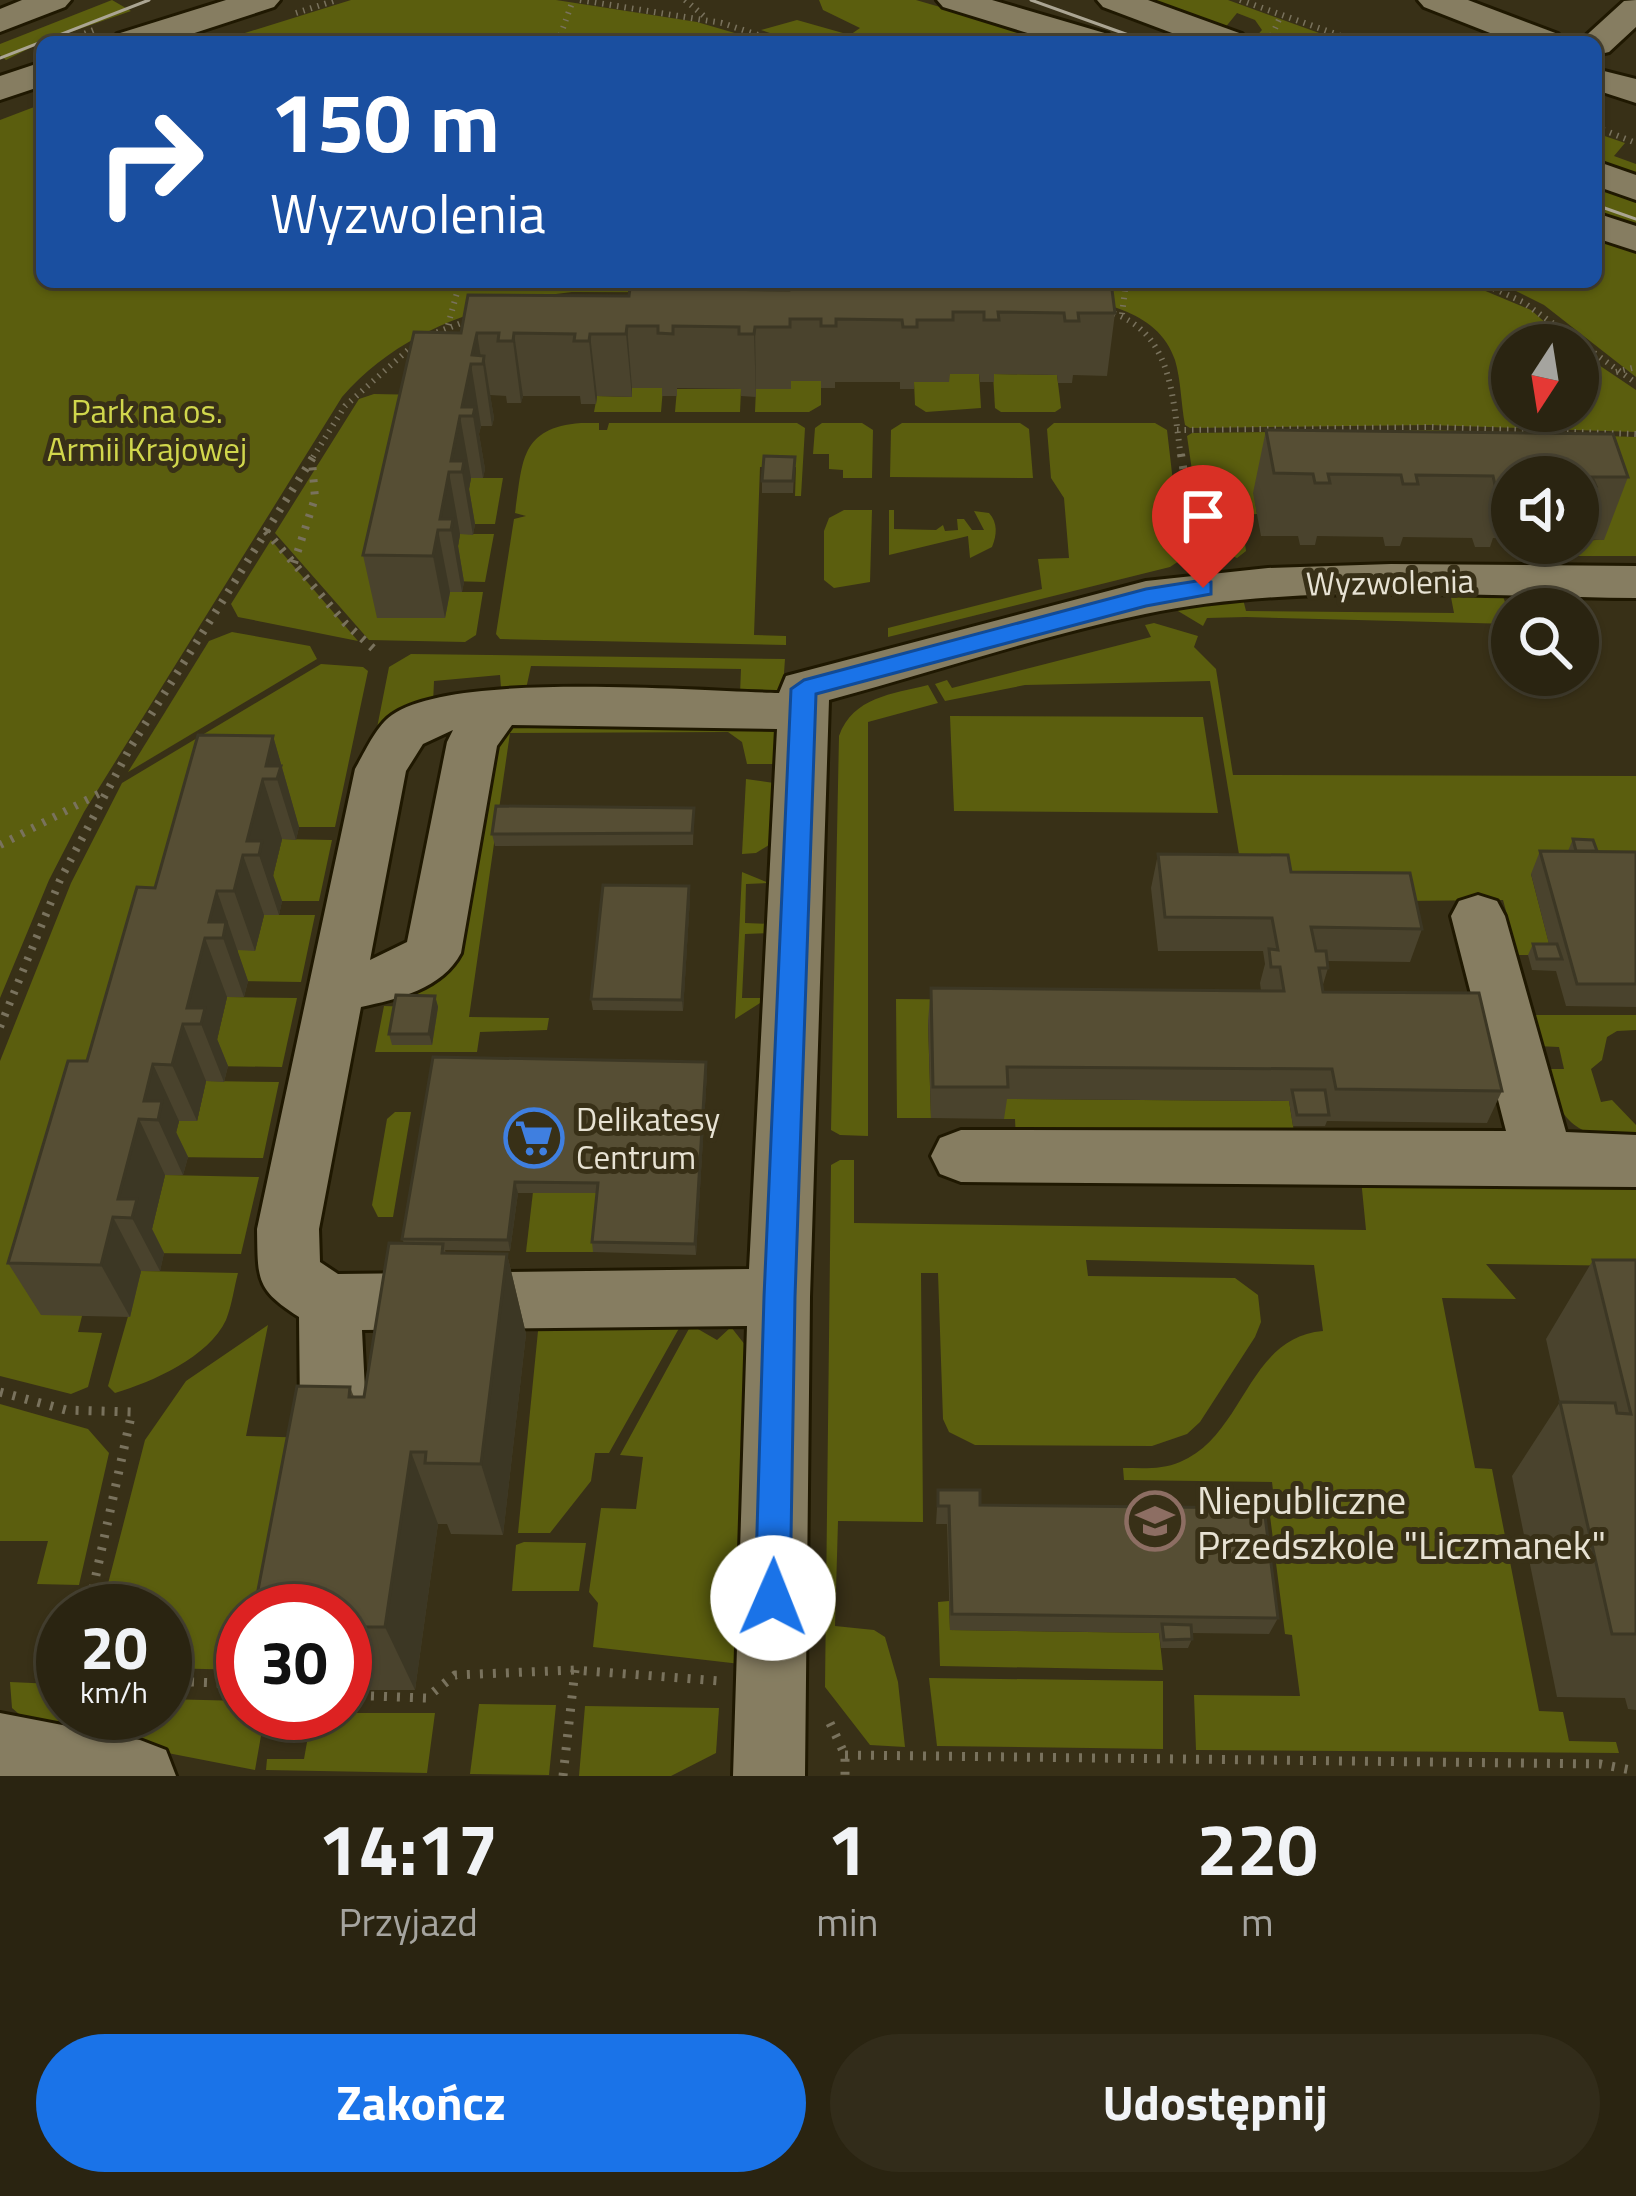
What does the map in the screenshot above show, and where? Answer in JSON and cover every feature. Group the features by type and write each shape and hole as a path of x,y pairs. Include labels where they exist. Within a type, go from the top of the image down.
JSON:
{"street":[{"path":"0,21 52,0"},
{"path":"149,36 262,0"},
{"path":"955,0 1075,36"},
{"path":"1115,0 1212,36"},
{"path":"1436,0 1529,36"},
{"path":"1602,55 1636,8"},
{"path":"1602,64 1636,92"},
{"path":"0,88 36,76"},
{"path":"1602,175 1636,188"},
{"path":"1602,227 1636,239"},
{"name":"Wyzwolenia","path":"803,711 804,689 1146,597 1203,588 1336,580 1636,582"},
{"path":"337,988 386,980 416,968 433,953 472,742 498,707"},
{"path":"769,1776 779,1297 803,711 498,707 435,714 405,731 381,769 288,1229 290,1277 330,1302 779,1297"},
{"path":"1478,916 1543,1156"},
{"path":"961,1156 1543,1156 1636,1161"},
{"path":"330,1302 333,1411"},
{"path":"0,1749 140,1776"}],"path":[{"path":"561,36 577,0 722,23"},
{"path":"685,0 699,14 760,36"},
{"path":"1240,0 1341,36"},
{"path":"1271,36 1280,14"},
{"path":"1602,129 1636,143"},
{"path":"447,327 458,288"},
{"path":"1123,314 1125,288"},
{"path":"1493,288 1537,309 1616,372 1636,382"},
{"path":"1090,307 1123,314 1150,334 1166,360 1203,588"},
{"path":"0,1027 60,880 108,790 345,406 405,347 484,315"},
{"path":"1616,372 1636,367"},
{"path":"1177,430 1430,427 1636,434"},
{"path":"295,563 311,515 317,470 312,459"},
{"path":"266,531 376,651"},
{"path":"0,845 108,790"},
{"path":"0,1392 66,1410 131,1412 94,1584"},
{"path":"563,1776 575,1670"},
{"path":"372,1696 426,1698 455,1675 575,1670 814,1688 845,1755 844,1776"},
{"path":"845,1755 1600,1764 1636,1771"}],"green space":[{"path":"112,0 131,11 59,36 36,36 36,45 6,60 0,55 0,44"},
{"path":"351,0 556,0 697,22 745,36 235,36"},
{"path":"819,0 916,0 1039,36 778,36 761,30 797,20 850,35 860,28 823,10"},
{"path":"1143,0 1228,0 1327,36 1256,36 1262,30 1255,20 1237,13 1224,29"},
{"name":"Park na os. Armii Krajowej","path":"36,106 36,288 1478,288 1531,310 1547,324 1491,324 1491,427 1190,428 1185,425 1175,360 1154,329 1122,310 1048,293 572,292 508,303 446,323 390,354 342,397 84,812 49,880 0,998 0,120"},
{"path":"1602,135 1625,143 1614,156 1636,164 1636,377 1599,348 1599,324 1568,324 1510,288 1602,288"},
{"name":"Park na os. Armii Krajowej","path":"1599,365 1636,390 1636,432 1599,431"},
{"path":"949,374 979,374 981,408 926,412 915,405 914,382 948,382"},
{"path":"993,374 1057,375 1061,408 1001,412 995,408"},
{"path":"791,381 821,381 821,405 809,412 755,412 756,389 790,389"},
{"path":"632,388 663,388 661,412 594,412 597,396 631,397"},
{"path":"677,389 741,389 740,412 675,412"},
{"path":"374,394 425,395 450,592 483,592 476,635 465,642 369,640 275,533 359,399"},
{"path":"599,423 599,430 607,430 609,423 797,423 805,428 801,496 795,496 796,467 760,467 754,635 786,636 786,645 500,639 496,634 514,519 526,516 515,513 523,463 535,440 546,432"},
{"path":"822,423 862,423 873,430 872,478 843,478 843,470 829,469 829,454 813,454 815,428"},
{"path":"902,423 1020,423 1029,429 1033,478 890,477 891,430"},
{"path":"1054,423 1155,423 1167,430 1182,559 1170,567 888,637 888,628 1042,589 1038,559 1069,558 1064,498 1051,478 1047,429"},
{"path":"1431,430 1636,437 1636,556 1599,556 1599,540 1604,539 1599,527 1599,456 1491,456 1491,481 1254,493 1257,514 1241,515 1246,551 1237,558 1213,548 1201,533 1187,436"},
{"path":"471,478 503,478 495,524 462,524"},
{"path":"844,510 872,510 870,582 834,588 824,580 824,531 829,518"},
{"path":"889,510 894,510 894,529 936,530 943,525 945,531 958,530 957,519 964,519 972,530 984,530 974,511 989,513 995,525 994,543 970,558 968,536 889,555"},
{"path":"460,534 494,534 485,582 452,581"},
{"path":"271,540 358,641 238,617 231,604"},
{"path":"1450,592 1491,593 1491,623 1246,617 1207,618 1203,626 1173,608 1242,595 1246,611 1454,613"},
{"path":"1154,623 1198,636 1194,647 1216,669 1233,775 1636,776 1636,875 1531,874 1552,955 1518,955 1503,900 1300,902 1244,884 1210,681 1025,685 945,701 935,684 947,680 952,688 1151,637 1145,625"},
{"path":"232,632 310,646 317,659 128,772 209,641"},
{"path":"411,654 785,659 783,687 777,693 740,694 741,669 531,666 526,689 502,700 500,675 434,681 433,704 376,733 389,667"},
{"path":"321,664 368,671 335,827 285,827 82,1316 78,1332 102,1333 88,1387 71,1394 0,1376 0,1061 71,883 122,783"},
{"path":"928,685 938,703 868,722 868,1136 840,1135 831,1130 839,736 864,705"},
{"path":"950,716 1203,717 1218,813 954,811"},
{"path":"504,723 776,728 781,764 747,764 742,742 728,732 510,733 469,1017 549,1018 547,1030 480,1032 477,1052 375,1052 384,1006 414,1007 483,742"},
{"path":"746,779 781,784 774,842 756,853 742,854"},
{"path":"282,839 332,840 319,901 267,901"},
{"path":"742,872 769,883 746,884 745,923 775,924 775,933 745,934 742,998 768,998 735,1019"},
{"path":"264,915 315,915 301,982 231,981 238,950 255,950"},
{"path":"227,997 297,998 282,1067 211,1066"},
{"path":"896,999 1245,1002 928,1022 931,1118 897,1118"},
{"path":"1529,1015 1636,1015 1636,1030 1607,1037 1602,1060 1591,1069 1601,1102 1612,1100 1636,1125 1636,1141 1598,1136 1565,1116 1542,1069 1564,1069 1559,1047 1536,1046"},
{"path":"206,1081 279,1082 263,1158 170,1157 179,1121 197,1121"},
{"path":"1003,1099 1289,1101 1296,1144 1016,1140 1015,1119 1004,1119"},
{"path":"395,1112 411,1112 393,1217 378,1217 372,1205 387,1119"},
{"name":"Niepubliczne Przedszkole \"Liczmanek\"","path":"854,1160 854,1223 1366,1230 1361,1179 1636,1173 1636,1266 1486,1264 1516,1299 1442,1298 1475,1468 1492,1469 1539,1711 1563,1712 1569,1741 1616,1742 1619,1753 1196,1750 1194,1695 1300,1696 1292,1635 1285,1634 1268,1500 1274,1499 1272,1482 1124,1480 1123,1468 1166,1466 1202,1449 1278,1350 1298,1337 1323,1331 1314,1265 1086,1260 1088,1276 1235,1278 1258,1295 1261,1322 1255,1337 1200,1422 1187,1434 1152,1446 975,1445 949,1432 943,1419 938,1273 921,1273 923,1522 838,1521 835,1626 874,1630 885,1637 898,1682 905,1747 870,1745 825,1687 831,1165"},
{"path":"165,1175 259,1177 241,1254 146,1253"},
{"path":"533,1192 599,1193 593,1252 526,1252"},
{"path":"141,1271 238,1273 226,1320 207,1345 162,1375 115,1393 108,1386"},
{"path":"544,1319 682,1323 609,1453 595,1453 591,1481 550,1533 518,1533 538,1331"},
{"path":"268,1325 246,1436 315,1438 288,1584 216,1584 216,1669 192,1669 192,1584 108,1584 145,1440 186,1381"},
{"path":"691,1325 717,1340 731,1327 753,1355 749,1665 593,1647 598,1603 589,1592 601,1508 636,1509 643,1457 620,1455"},
{"path":"0,1404 88,1429 109,1453 79,1584 37,1584 48,1541 0,1541"},
{"path":"586,1543 579,1591 512,1591 516,1545"},
{"path":"949,1601 950,1630 1159,1633 1163,1670 940,1666 938,1602"},
{"path":"929,1678 1163,1681 1163,1749 937,1746"},
{"path":"10,1682 36,1683 36,1727 12,1708"},
{"path":"192,1700 216,1700 216,1740 260,1740 255,1770 101,1740 192,1740"},
{"path":"479,1704 556,1705 549,1775 470,1774"},
{"path":"585,1706 719,1708 716,1753 671,1776 579,1776"},
{"path":"372,1713 435,1713 427,1773 266,1770 267,1759 304,1759 307,1740 372,1740"}],"building":[{"path":"630,288 1112,288 1115,313 1078,313 1079,321 1065,321 1064,313 998,312 999,320 984,320 984,312 953,312 953,320 917,320 917,327 903,327 902,320 836,319 836,326 821,326 821,319 790,319 790,327 755,327 754,334 739,334 739,327 673,326 673,334 658,333 658,326 627,326 626,334 590,334 589,341 574,341 575,334 514,333 513,341 498,341 499,333 477,333 472,355 484,356 483,364 471,364 462,407 475,407 473,416 460,416 451,461 464,461 462,472 449,472 440,519 453,519 451,530 438,530 433,556 363,555 414,332 461,333 468,295 629,296"},
{"path":"1266,430 1613,434 1628,477 1599,477 1599,456 1491,456 1491,476 1416,475 1418,484 1403,484 1401,475 1328,474 1330,483 1315,483 1313,474 1274,473"},
{"path":"764,456 795,457 793,481 762,481"},
{"path":"198,735 273,736 266,766 281,766 277,779 263,779 247,841 262,841 259,855 243,855 234,891 217,891 209,922 226,922 223,938 205,938 187,1008 205,1008 201,1024 183,1024 172,1065 153,1064 144,1101 162,1101 158,1120 139,1119 118,1199 137,1199 132,1218 113,1217 101,1265 8,1263 68,1061 87,1061 137,887 155,888"},
{"path":"496,806 694,808 692,833 492,834"},
{"path":"1573,839 1593,840 1597,851 1576,851"},
{"path":"1540,851 1636,852 1636,984 1577,984"},
{"path":"1158,854 1288,855 1291,872 1410,873 1422,929 1311,927 1316,951 1326,951 1328,968 1319,968 1323,992 1479,993 1502,1091 1336,1089 1332,1069 1007,1067 1008,1087 933,1087 931,988 1284,991 1280,967 1271,967 1269,949 1278,950 1272,918 1165,917"},
{"path":"603,885 689,886 682,1000 591,999"},
{"path":"1533,944 1557,944 1562,959 1537,959"},
{"path":"396,995 435,996 429,1034 389,1034"},
{"path":"433,1057 706,1062 695,1244 592,1242 598,1183 515,1182 508,1240 402,1239"},
{"path":"1292,1090 1325,1090 1329,1115 1297,1115"},
{"path":"389,1243 443,1244 442,1253 507,1254 481,1464 425,1463 426,1452 411,1452 385,1627 372,1627 372,1584 259,1584 297,1386 350,1387 349,1397 364,1397"},
{"path":"1593,1260 1636,1260 1636,1634 1612,1634 1560,1402 1615,1403 1617,1413 1631,1414"},
{"path":"938,1490 980,1490 980,1505 1264,1508 1278,1618 952,1614 949,1506 938,1506"},
{"path":"1162,1624 1191,1625 1192,1639 1164,1640"}],"tram line":[{"path":"57,36 149,0"},
{"path":"1031,0 1131,36"},
{"path":"0,58 36,44"},
{"path":"1602,207 1636,219"}],"place":[{"name":"Delikatesy Centrum","path":"534,1138"},
{"name":"Niepubliczne Przedszkole \"Liczmanek\"","path":"1155,1521"}],"route":[{"path":"773,1598 779,1297 804,689 1146,597 1203,588"}]}
